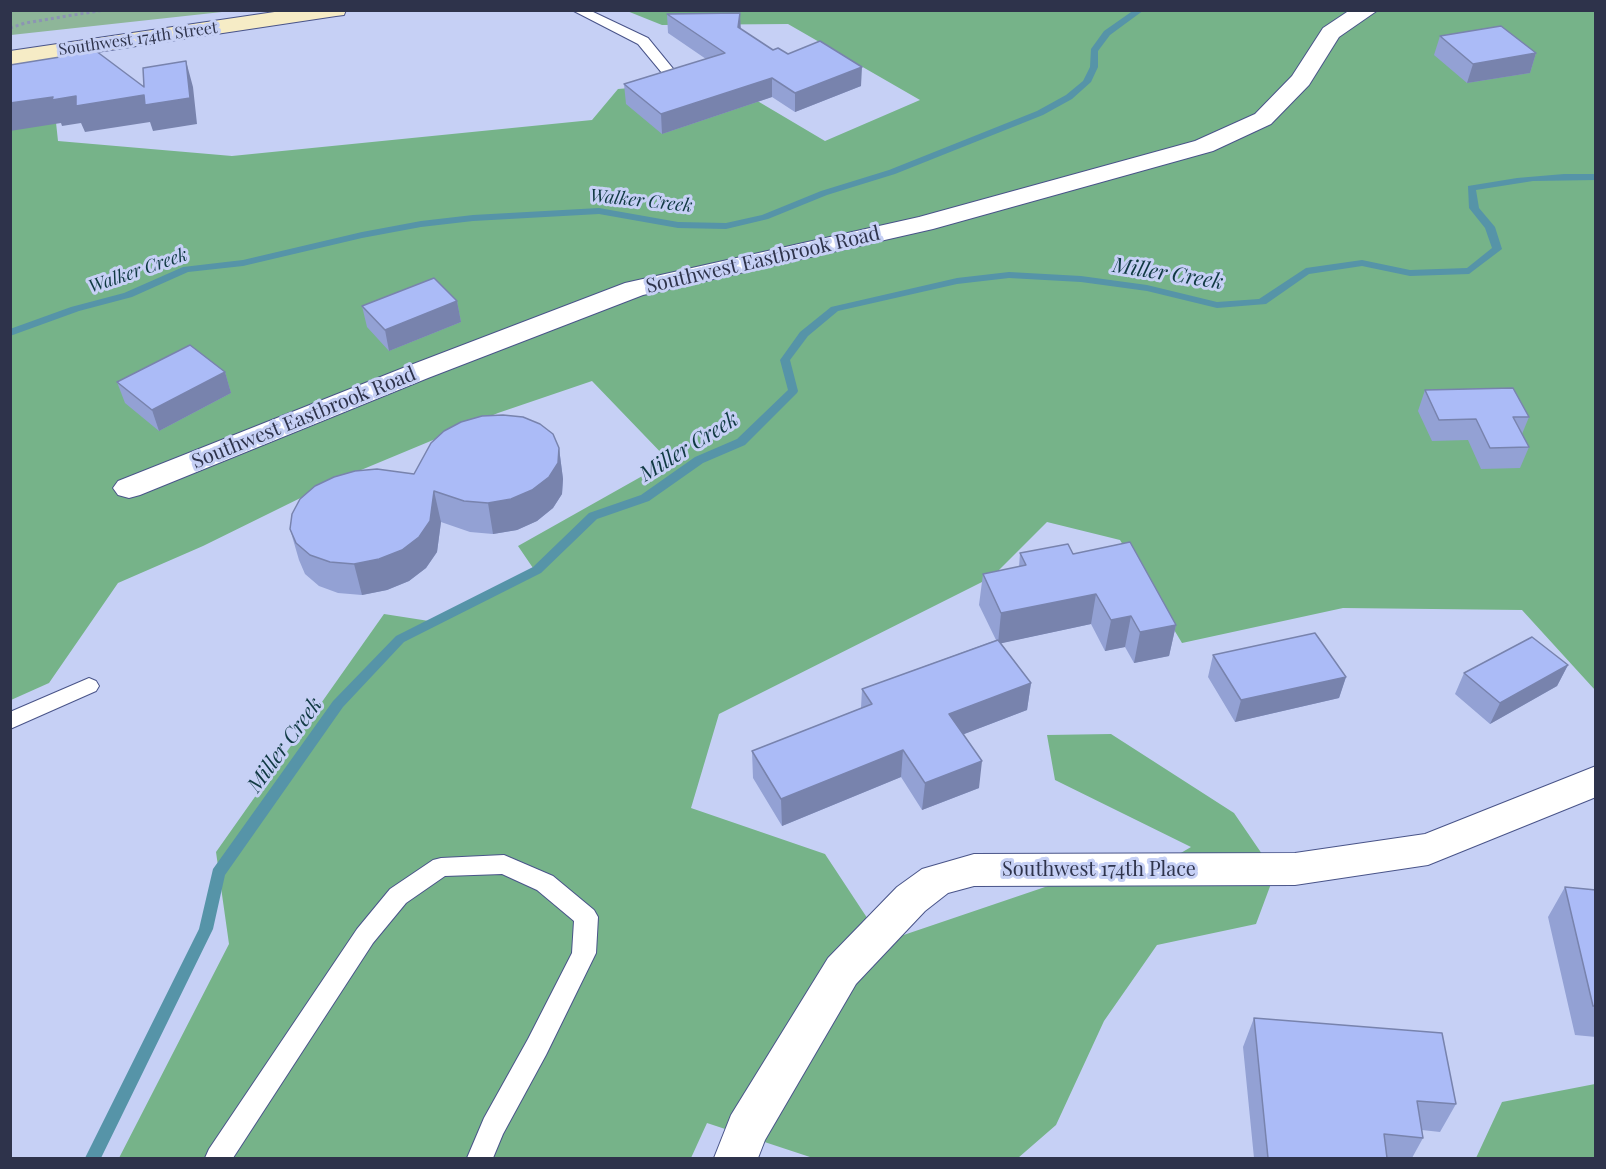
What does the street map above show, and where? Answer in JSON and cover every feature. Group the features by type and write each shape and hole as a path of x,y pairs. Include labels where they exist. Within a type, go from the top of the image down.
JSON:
{"street":[{"name":"Southwest 174th Street","path":"10,57 336,10"},
{"name":"Southwest Eastbrook Road","path":"129,488 418,372 635,289 924,224 1204,146 1263,119 1301,80 1330,33 1368,10"},
{"name":"Southwest 174th Place","path":"736,1158 747,1130 842,971 911,899 936,880 974,870 1295,869 1428,849 1557,798 1596,780"}],"lane":[{"path":"578,10 643,41 672,76"},
{"path":"10,722 89,687"},
{"path":"218,1158 365,936 398,896 441,867 504,864 545,883 586,917 584,953 537,1047 493,1126 480,1158"}],"path":[{"path":"10,28 25,23 104,10"}],"green space":[{"path":"11,10 231,10 231,11 11,35"},
{"path":"627,11 1595,11 1595,690 1522,610 1343,608 1182,643 1120,540 1047,522 992,577 719,714 691,808 825,854 883,942 1048,886 1142,876 1191,847 1055,780 1047,735 1111,734 1234,813 1275,873 1256,924 1157,945 1104,1021 1056,1125 1018,1158 813,1158 707,1123 691,1158 119,1158 229,944 216,852 384,614 429,621 533,568 518,546 669,461 592,381 498,413 337,480 203,546 118,583 49,683 11,700 11,73 50,67 58,141 232,156 592,120 618,89 722,80 825,141 920,100 788,24 662,25"},
{"path":"1595,1084 1595,1158 1476,1158 1502,1102"}],"building":[{"path":"740,13 738,27 773,50 778,48 788,54 820,41 862,67 795,93 772,78 661,114 624,84 725,53 667,14"},
{"path":"1501,26 1536,53 1473,64 1440,36"},
{"path":"92,48 144,87 143,68 186,61 190,98 145,105 144,95 76,106 76,96 10,103 10,65 60,57"},
{"path":"434,278 457,301 385,330 362,306"},
{"path":"190,345 225,372 152,410 117,382"},
{"path":"1513,388 1529,417 1513,417 1529,447 1490,448 1476,419 1439,420 1425,390"},
{"path":"482,416 523,417 540,424 553,434 559,448 558,463 549,477 532,490 511,499 488,503 464,501 434,491 430,521 419,537 402,550 379,559 354,564 330,562 310,555 296,543 290,529 292,514 300,499 315,486 355,471 377,469 414,474 431,443 444,431 461,422"},
{"path":"1130,542 1176,625 1140,632 1131,616 1111,620 1096,594 1001,613 983,574 1026,565 1020,553 1068,544 1073,554"},
{"path":"1315,633 1346,677 1241,700 1213,655"},
{"path":"1532,637 1568,665 1500,703 1464,673"},
{"path":"998,640 1031,683 949,714 982,761 925,783 903,750 781,799 752,751 872,704 862,689"},
{"path":"1565,887 1596,890 1596,1006 1593,1006"},
{"path":"1254,1018 1442,1033 1456,1104 1417,1101 1423,1138 1384,1134 1387,1158 1268,1158"}],"waterway":[{"name":"Walker Creek","path":"10,333 75,309 128,295 186,269 243,263 362,235 421,224 473,218 599,211 678,225 726,226 765,217 824,193 892,172 1040,113 1069,97 1087,82 1094,67 1094,51 1107,33 1140,10"},
{"name":"Miller Creek","path":"93,1158 206,929 218,873 338,704 400,639 537,570 593,516 645,498 699,460 741,442 793,391 785,360 804,334 835,309 957,281 1009,275 1081,279 1147,288 1217,305 1262,302 1306,271 1362,263 1410,273 1469,271 1497,249 1490,227 1474,208 1471,188 1533,179 1596,177"}]}
